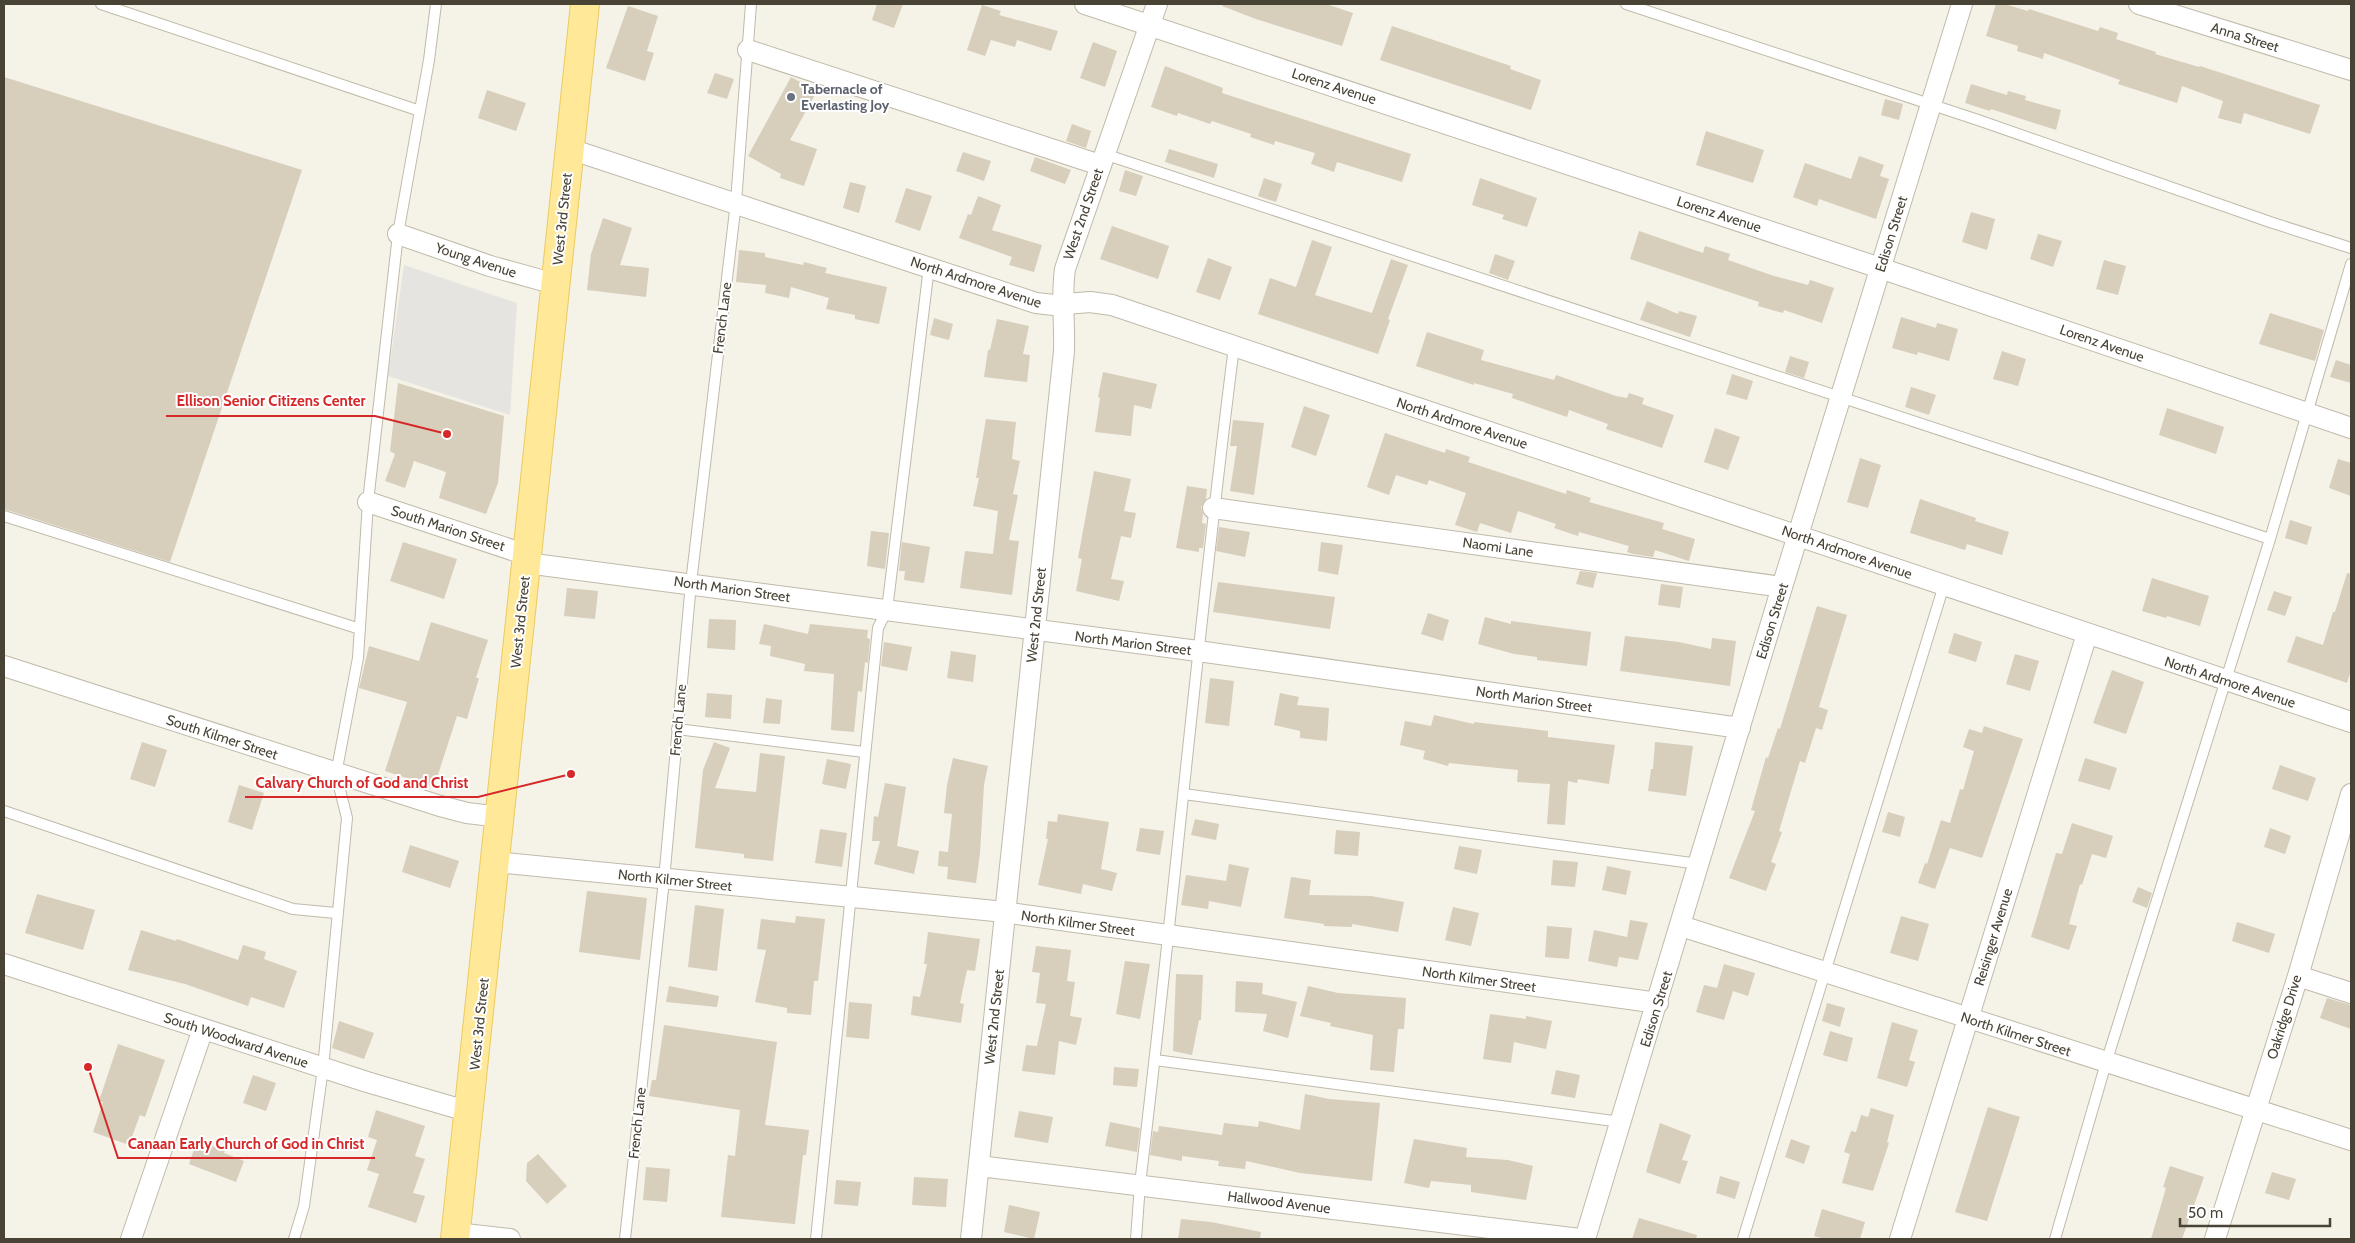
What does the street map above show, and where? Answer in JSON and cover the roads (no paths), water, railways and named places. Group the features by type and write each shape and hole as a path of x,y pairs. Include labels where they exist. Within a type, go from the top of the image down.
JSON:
{"main road":[{"name":"West 3rd Street","path":"456,1236 570,149 582,5"}],"street":[{"name":"Lorenz Avenue","path":"1085,4 1880,268 2351,428"},
{"name":"West 2nd Street","path":"971,1239 1064,351 1062,285 1064,269 1157,4"},
{"name":"Edison Street","path":"1585,1239 1700,864 1782,587 1962,4"},
{"name":"Anna Street","path":"2139,4 2351,70"},
{"path":"748,50 1102,159"},
{"name":"North Ardmore Avenue","path":"570,149 736,202 1036,303 1064,304 1090,302 1112,305 2351,722"},
{"name":"Young Avenue","path":"398,234 490,266 555,284"},
{"name":"South Marion Street","path":"368,502 527,559"},
{"name":"Naomi Lane","path":"1213,508 1782,587"},
{"name":"North Marion Street","path":"527,559 1740,728"},
{"name":"Reisinger Avenue","path":"1900,1239 2087,634"},
{"name":"South Kilmer Street","path":"4,666 336,774 467,813 501,817"},
{"name":"Oakridge Drive","path":"2215,1239 2298,976 2346,832 2351,794"},
{"name":"North Kilmer Street","path":"496,862 1005,913 1658,1003"},
{"name":"North Kilmer Street","path":"1681,926 2351,1140"},
{"name":"South Woodward Avenue","path":"4,964 323,1068 470,1112"},
{"path":"2298,976 2351,993"},
{"path":"131,1239 203,1029"},
{"name":"Hallwood Avenue","path":"978,1166 1140,1184 1580,1239"},
{"path":"456,1236 510,1239"}],"lane":[{"path":"101,4 420,111"},
{"path":"294,1239 304,1206 323,1068 336,913 347,818 336,774 358,658 368,502 398,234 420,111 436,4"},
{"name":"French Lane","path":"624,1239 664,880 691,583 736,202 751,4"},
{"path":"1626,4 1978,120 2261,219 2351,248"},
{"path":"1102,159 2270,539"},
{"path":"2055,1239 2106,1063 2270,539 2351,264"},
{"path":"816,1239 878,628 887,610 929,267"},
{"path":"1136,1239 1140,1184 1184,794 1213,508 1234,347"},
{"path":"4,516 360,629"},
{"path":"1742,1239 1944,585"},
{"path":"677,729 864,752"},
{"path":"1184,794 1700,864"},
{"path":"4,811 293,909 336,913"},
{"path":"1155,1060 1621,1122"}],"place":[{"name":"Tabernacle of Everlasting Joy","path":"791,97"},
{"name":"Ellison Senior Citizens Center","path":"447,434"},
{"name":"Calvary Church of God and Christ","path":"571,774"},
{"name":"Canaan Early Church of God in Christ","path":"88,1067"}]}
